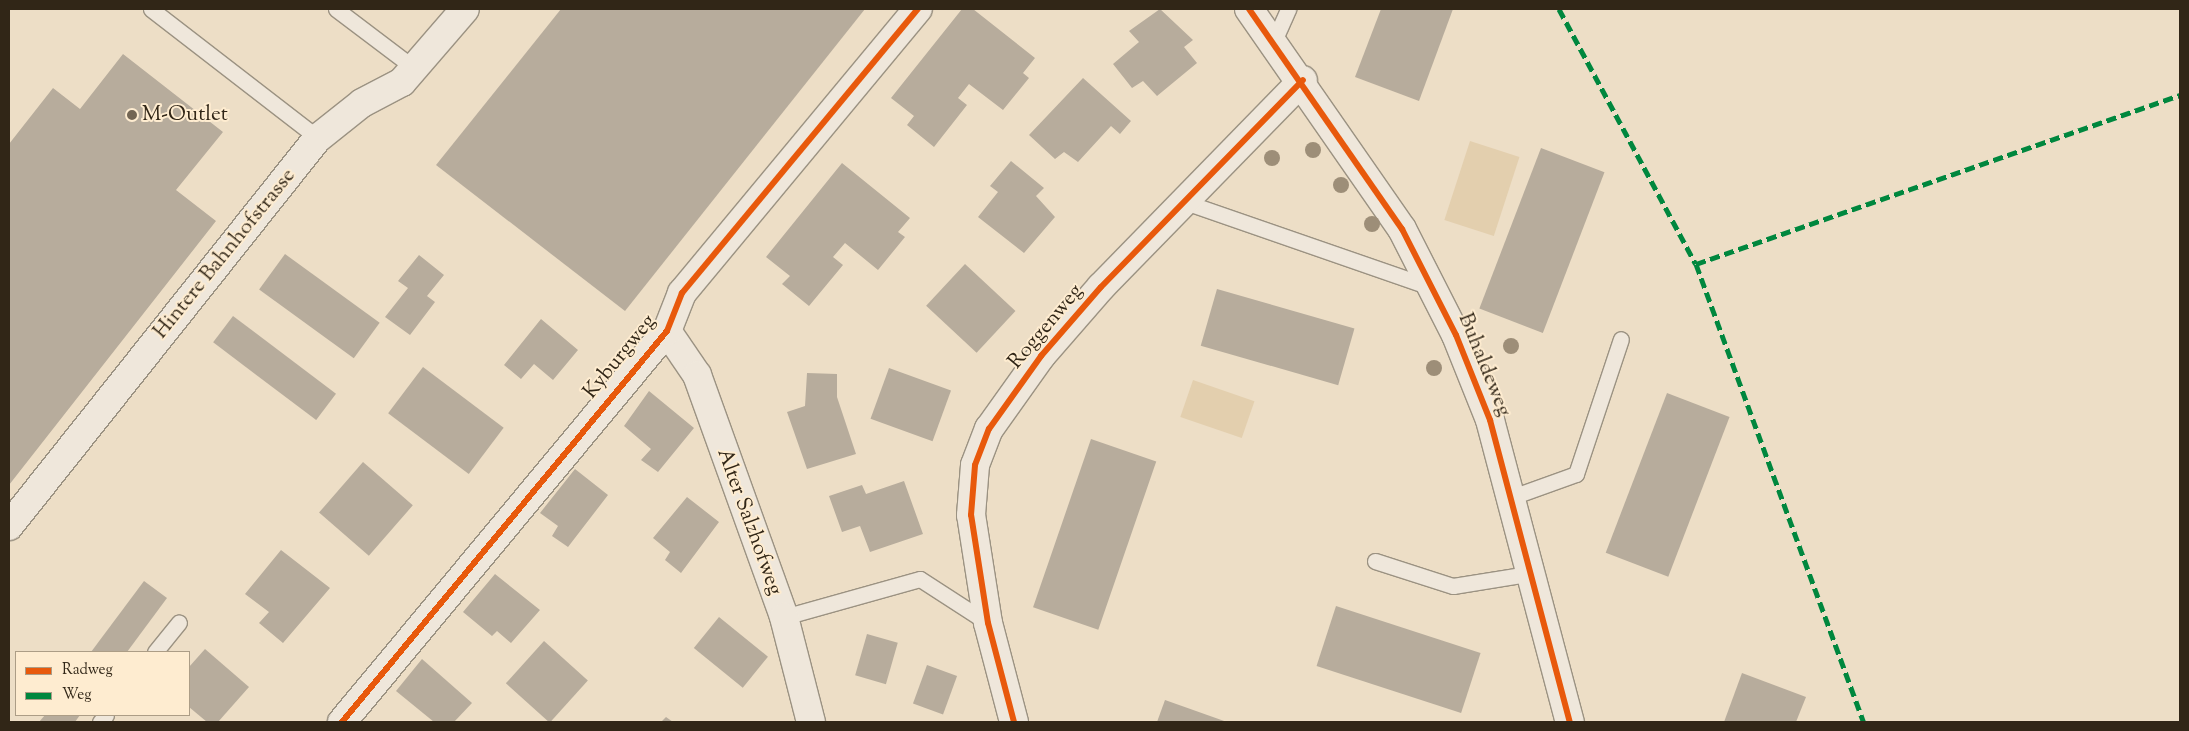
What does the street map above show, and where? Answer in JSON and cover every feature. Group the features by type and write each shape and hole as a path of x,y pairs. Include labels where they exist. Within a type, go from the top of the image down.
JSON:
{"street":[{"name":"Hintere Bahnhofstrasse","path":"9,526 318,138 362,103 402,82 465,9"},
{"name":"Kyburgweg","path":"342,722 667,331 682,293 918,9"},
{"name":"Buhaldeweg","path":"1250,9 1303,80 1402,229 1432,288 1490,420 1533,573 1570,722"},
{"name":"Roggenweg","path":"1014,722 988,623 971,515 975,465 989,429 1041,356 1182,201 1303,80"},
{"name":"Alter Salzhofweg","path":"667,331 696,375 784,617 803,716"}],"lane":[{"path":"151,9 318,138"},
{"path":"336,9 414,68"},
{"path":"1274,42 1288,9"},
{"path":"1182,201 1432,288"},
{"path":"1512,497 1576,474 1621,339"},
{"path":"1375,561 1453,586 1533,573"},
{"path":"784,617 920,579 988,623"},
{"path":"156,651 179,622"}],"shaded area":[{"path":"1470,141 1519,157 1494,236 1444,220"},
{"path":"1193,380 1254,401 1242,438 1180,417"}],"building":[{"path":"561,9 865,9 625,311 436,165"},
{"path":"962,9 973,9 1035,58 1023,73 1029,78 1003,110 969,84 958,98 967,105 934,147 907,125 914,116 891,98"},
{"path":"1160,9 1193,40 1184,47 1197,63 1157,96 1143,81 1132,88 1113,64 1139,42 1129,31"},
{"path":"1381,9 1453,9 1419,101 1355,77"},
{"path":"123,54 223,132 176,190 216,221 9,485 9,144 53,88 80,109"},
{"path":"1083,78 1131,121 1120,134 1111,126 1078,162 1064,152 1055,159 1029,135"},
{"path":"1541,148 1604,172 1543,333 1479,309"},
{"path":"1011,161 1044,188 1036,196 1055,217 1024,253 978,217 998,192 990,186"},
{"path":"842,163 910,218 898,232 905,237 878,270 845,243 833,257 843,265 809,306 782,284 790,276 766,257"},
{"path":"285,254 380,323 354,358 259,290"},
{"path":"419,255 444,275 427,296 435,302 410,335 385,317 408,288 398,281"},
{"path":"965,264 1015,311 977,353 926,306"},
{"path":"1217,289 1354,328 1338,385 1201,346"},
{"path":"233,316 336,394 316,420 213,342"},
{"path":"541,319 578,350 553,380 534,364 521,379 504,365"},
{"path":"423,367 504,428 469,474 388,413"},
{"path":"889,368 951,391 933,441 871,419"},
{"path":"807,373 837,374 837,397 856,454 807,469 787,412 805,406"},
{"path":"649,391 694,428 658,472 641,460 651,449 624,426"},
{"path":"1667,393 1730,417 1668,577 1606,553"},
{"path":"1091,439 1156,461 1098,630 1033,607"},
{"path":"363,462 413,505 369,556 319,513"},
{"path":"575,469 608,495 568,547 552,536 558,526 540,513"},
{"path":"904,481 923,534 870,552 860,526 842,532 829,496 862,485 866,494"},
{"path":"687,497 719,522 681,573 665,560 670,552 653,538"},
{"path":"281,550 330,588 283,643 259,623 269,612 245,594"},
{"path":"495,574 540,610 511,643 497,631 492,636 463,612"},
{"path":"144,581 167,598 128,651 92,651"},
{"path":"1336,606 1481,653 1461,713 1317,666"},
{"path":"719,617 768,657 743,688 694,648"},
{"path":"867,634 898,643 886,684 855,675"},
{"path":"544,641 588,680 550,722 506,683"},
{"path":"205,649 249,687 218,722 207,722 190,708 190,666"},
{"path":"422,659 472,703 454,722 434,722 396,691"},
{"path":"927,665 957,676 943,714 913,704"},
{"path":"1742,673 1806,697 1796,722 1724,722"},
{"path":"1165,700 1227,722 1157,722"},
{"path":"44,716 79,716 75,722 39,722"},
{"path":"666,717 673,722 661,722"}],"marked path":[{"path":"1559,9 1696,264 1864,722"},
{"path":"1696,264 2180,95"}],"cycle path":[{"path":"342,722 667,331 682,293 918,9"},
{"path":"1249,9 1402,229 1456,335 1490,420 1570,722"},
{"path":"1014,722 988,623 971,515 975,465 989,429 1041,356 1101,287 1303,80"}],"place":[{"name":"M-Outlet","path":"132,115"}]}
